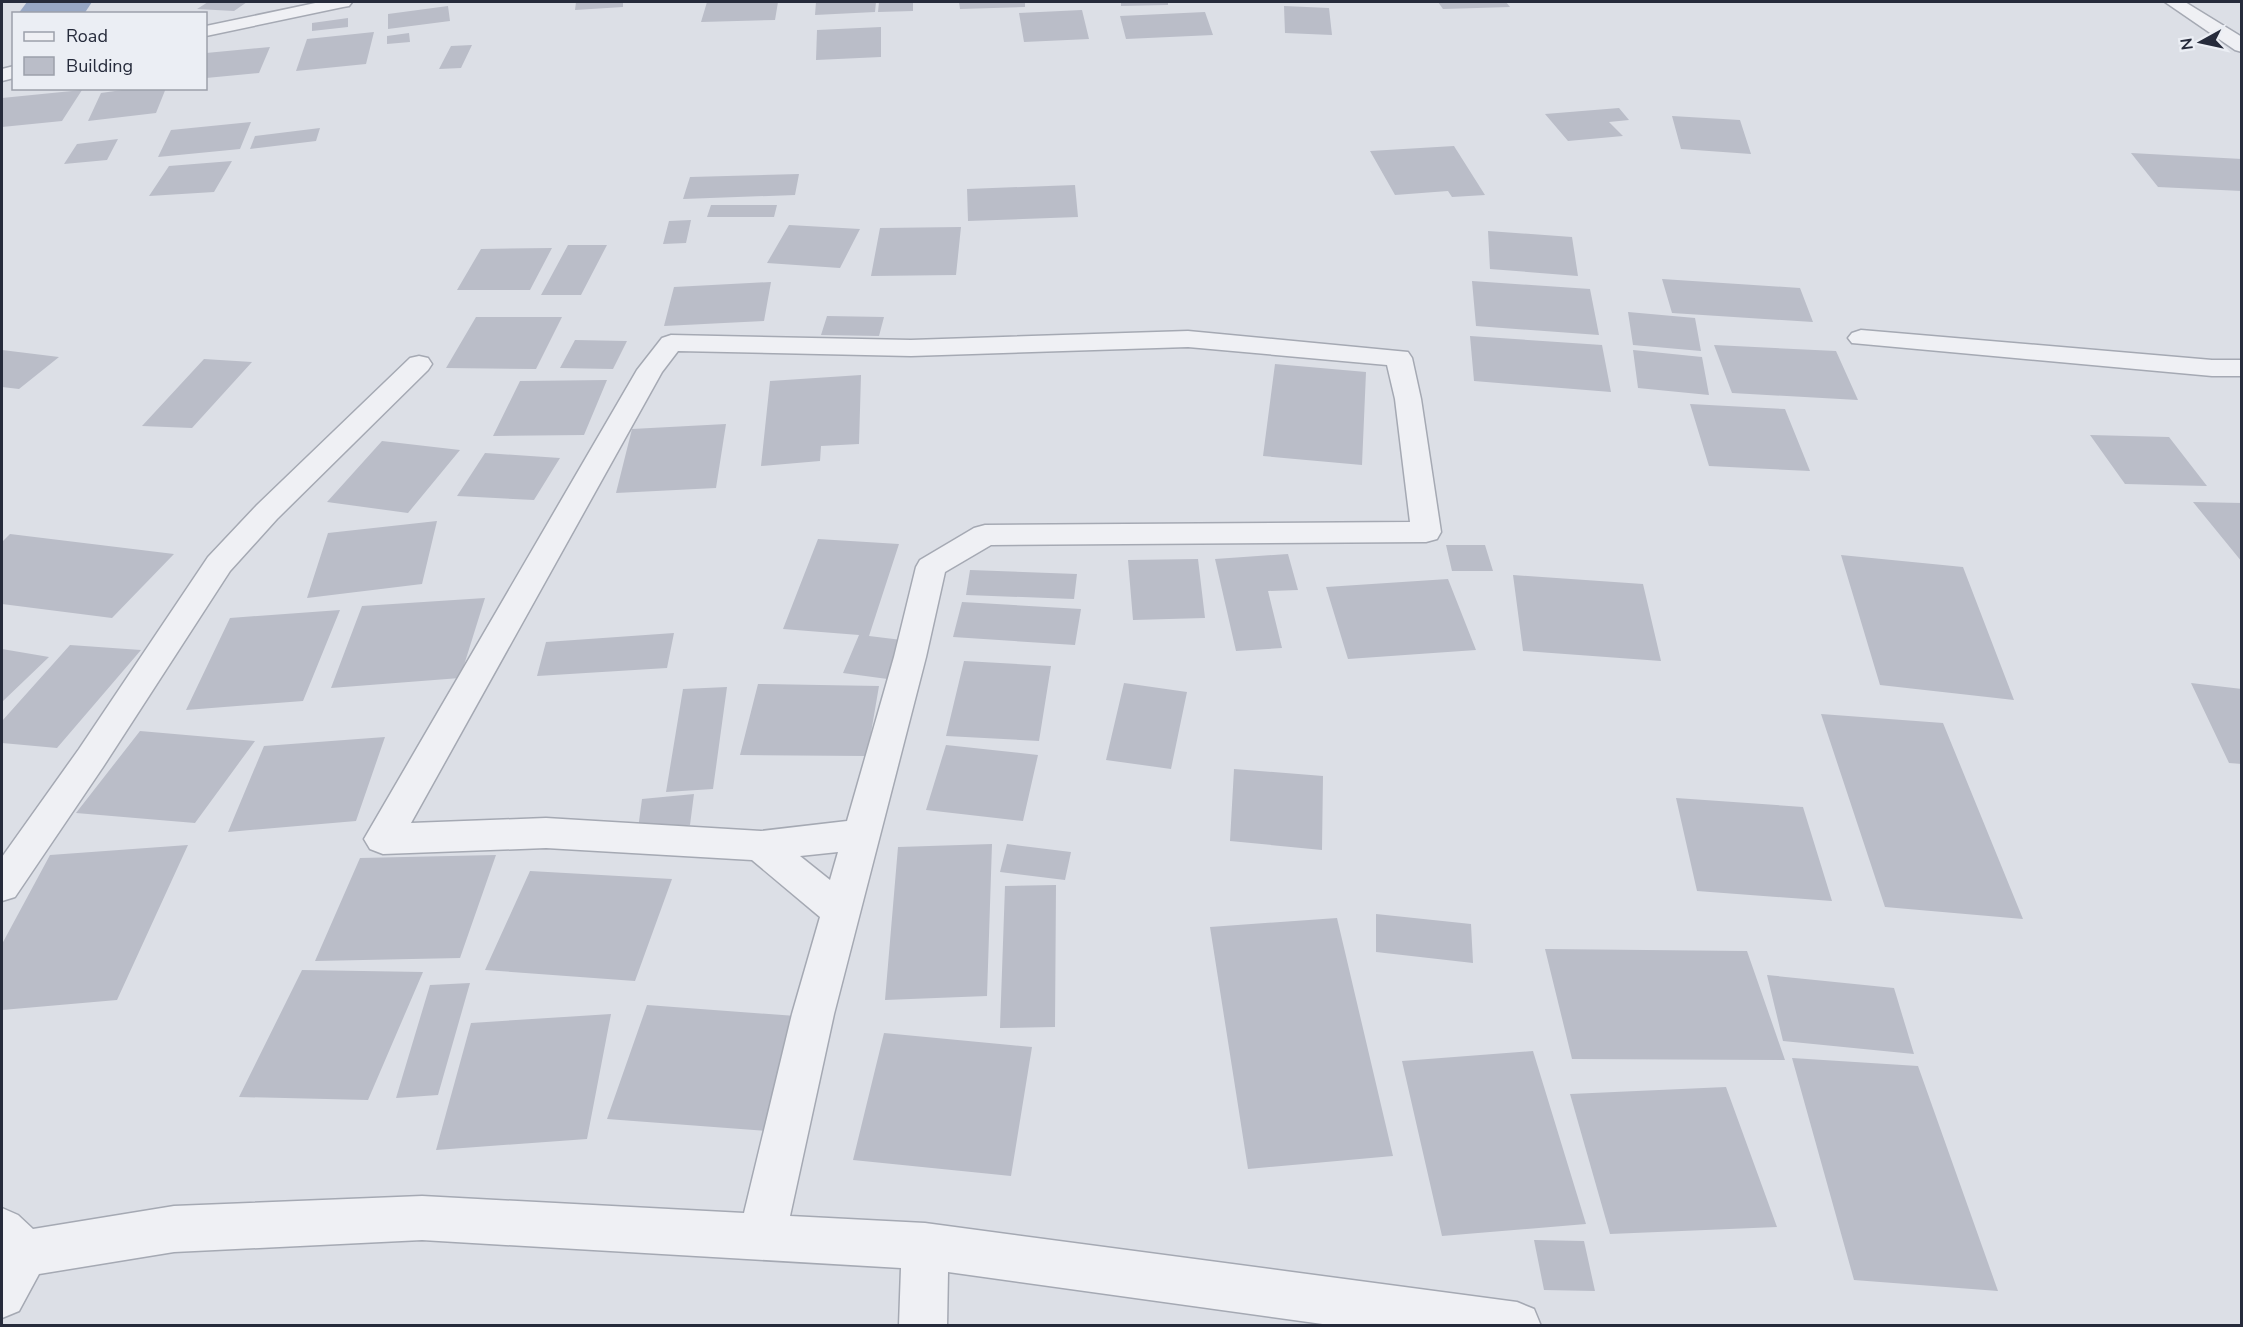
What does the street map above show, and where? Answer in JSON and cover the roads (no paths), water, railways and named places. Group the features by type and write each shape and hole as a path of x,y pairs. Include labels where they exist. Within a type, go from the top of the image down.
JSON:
{"street":[{"path":"207,31 343,2"},
{"path":"2174,2 2241,46"},
{"path":"1861,338 2212,368 2241,368"},
{"path":"762,1236 813,1014 842,912 863,834 910,657 931,567 986,535 1426,532 1408,399 1399,358 1188,339 911,348 671,343 650,370 383,839 546,833 761,846 863,834"},
{"path":"2,886 91,758 219,564 267,512 419,364"},
{"path":"761,846 842,912"},
{"path":"2,1294 13,1242 174,1229 422,1218 925,1246 1517,1326"},
{"path":"923,1326 925,1246"}],"waterway":[{"path":"51,12 62,2"}]}
